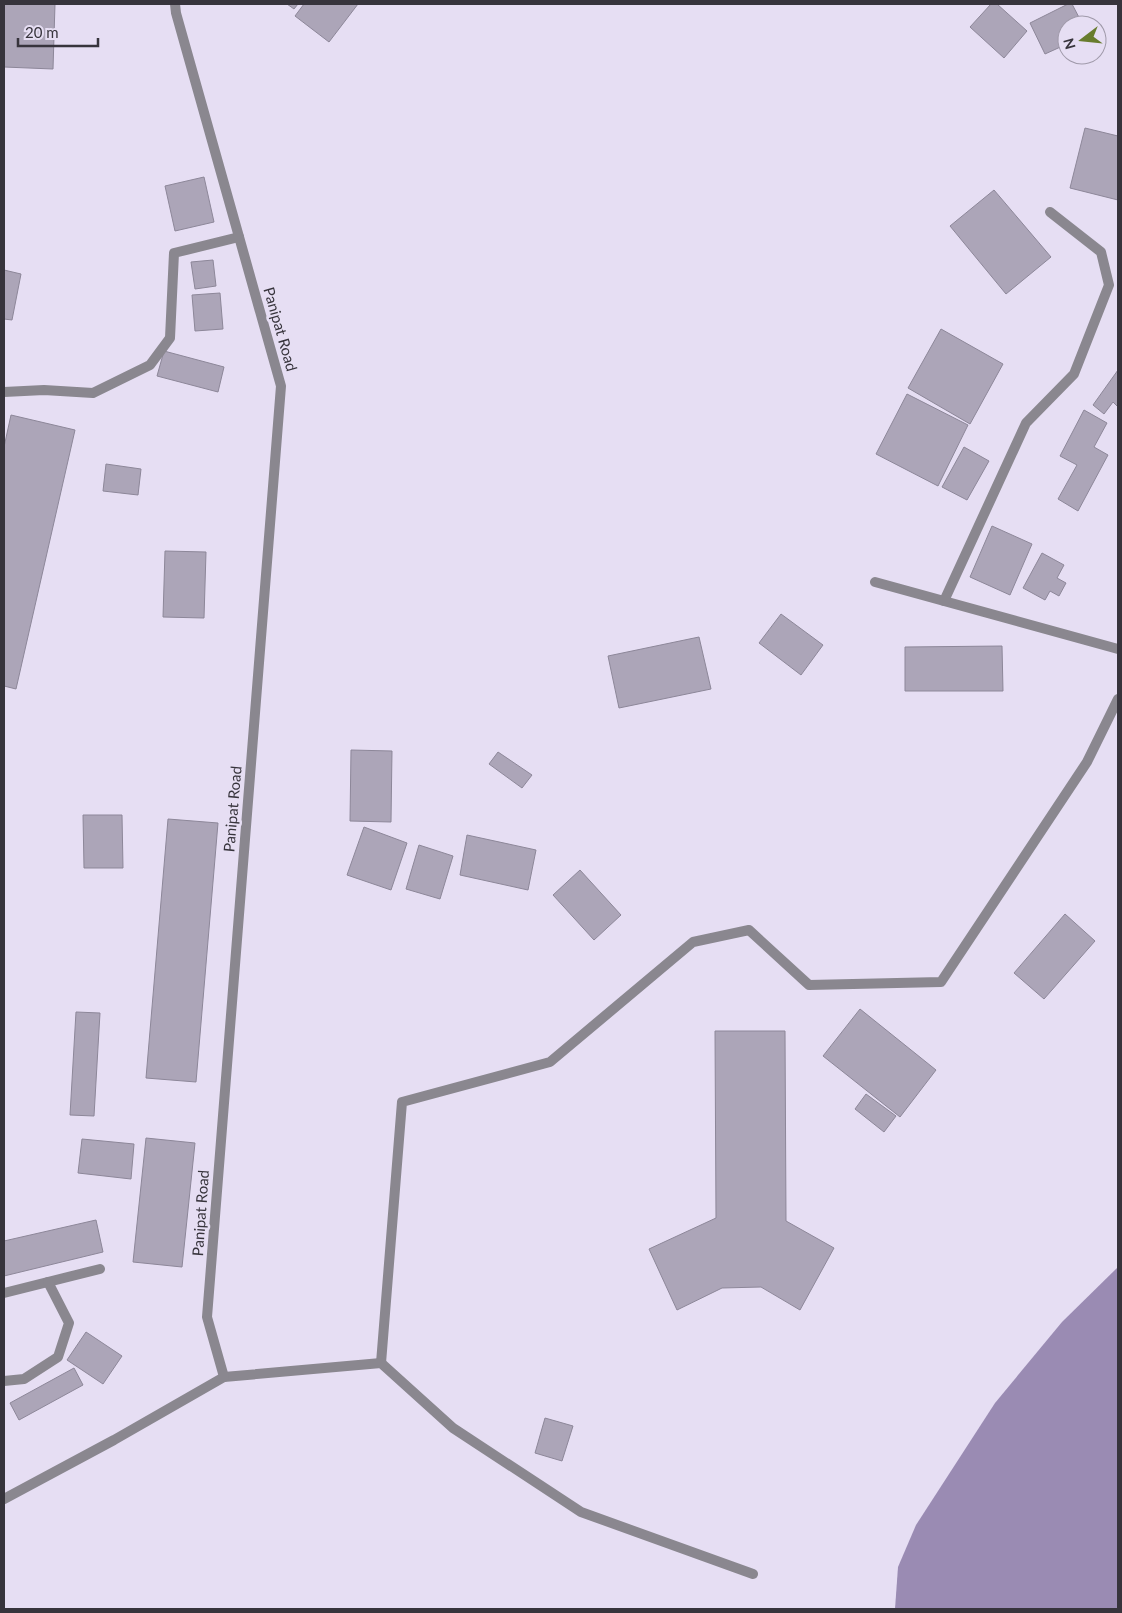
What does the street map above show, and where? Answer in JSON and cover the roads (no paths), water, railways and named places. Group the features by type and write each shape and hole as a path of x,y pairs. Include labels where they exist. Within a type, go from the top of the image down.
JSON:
{"street":[{"name":"Panipat Road","path":"175,4 281,386 207,1317 224,1377"},
{"path":"944,601 1026,422 1074,374 1109,284 1101,252 1050,212"},
{"path":"4,392 44,390 93,393 150,365 170,338 174,252 239,237"},
{"path":"875,582 1118,649"},
{"path":"381,1364 402,1102 550,1062 693,942 749,930 809,986 940,982 1087,762 1118,699"},
{"path":"4,1293 100,1269"},
{"path":"4,1380 24,1380 58,1357 69,1323 48,1282"},
{"path":"4,1498 114,1440 224,1377 381,1364 452,1428 581,1512 753,1574"}]}
